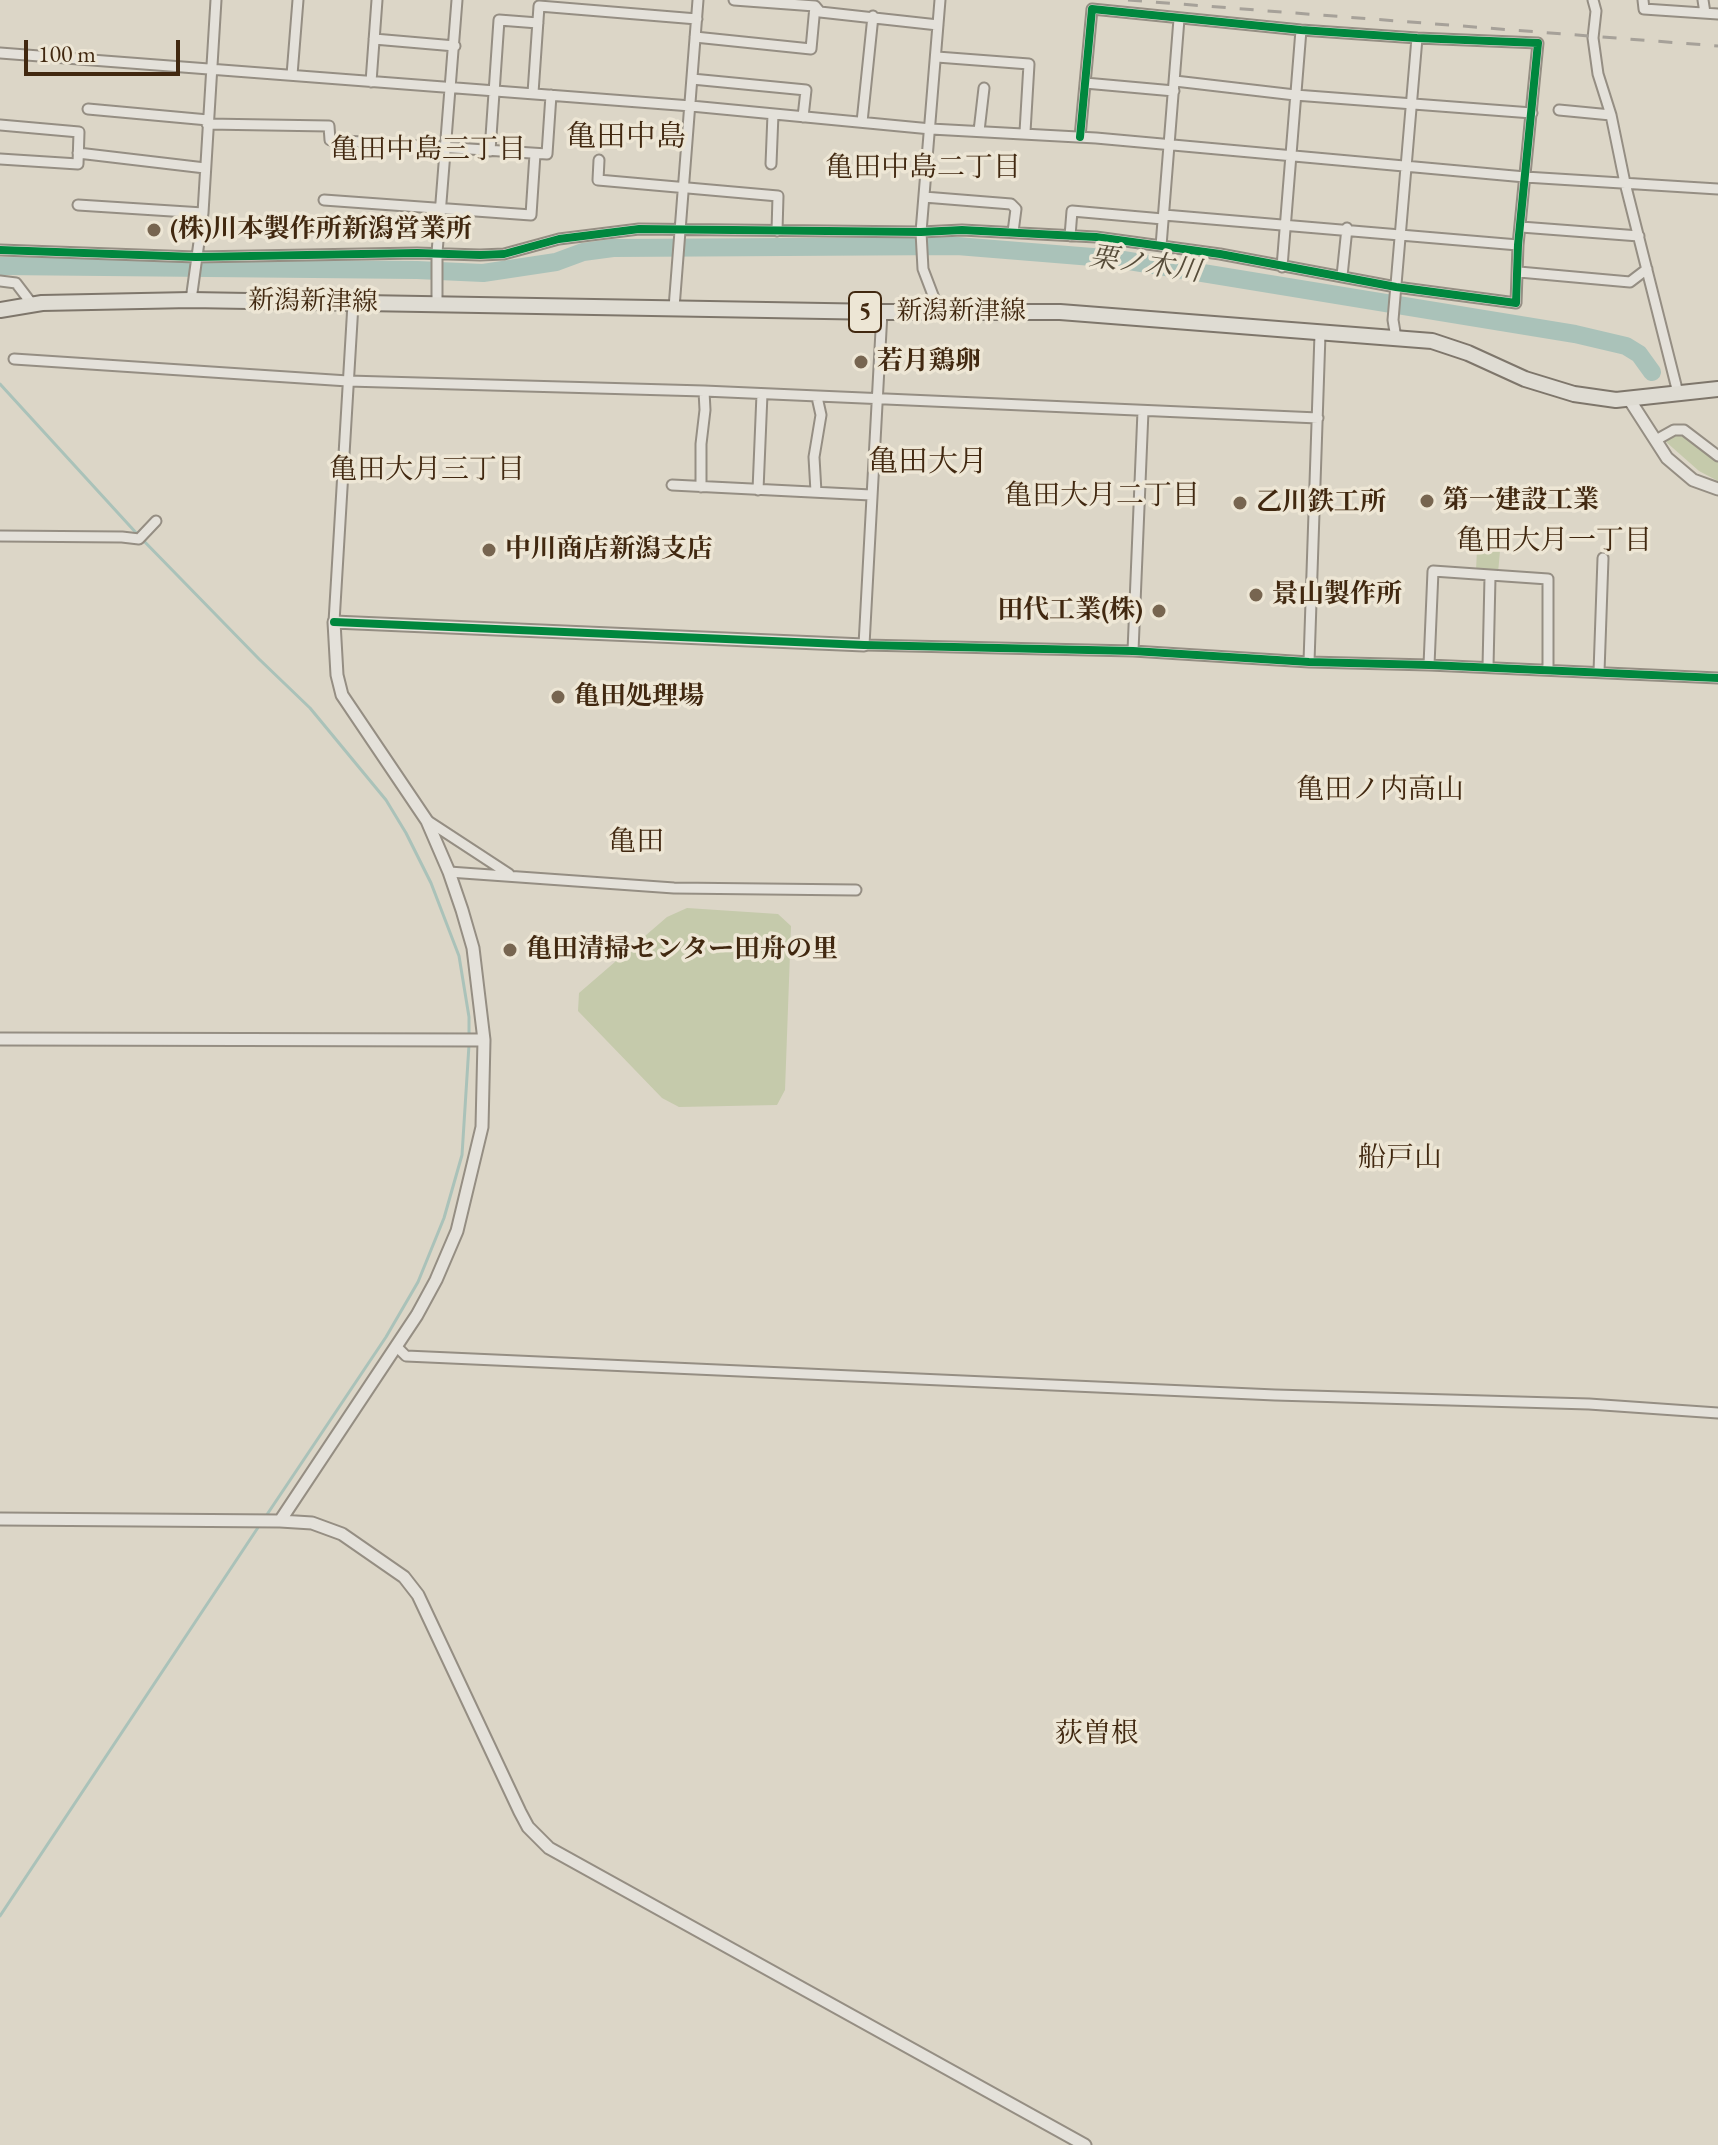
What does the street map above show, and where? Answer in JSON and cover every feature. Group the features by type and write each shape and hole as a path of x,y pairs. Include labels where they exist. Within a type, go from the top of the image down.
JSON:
{"main road":[{"name":"新潟新津線","path":"0,310 32,304 191,300 882,312 1060,312 1432,341 1468,353 1525,379 1574,394 1629,399 1718,389"}],"street":[{"path":"191,300 203,213 215,0"},
{"path":"292,75 298,0"},
{"path":"371,82 377,0"},
{"path":"437,303 437,253 457,0"},
{"path":"674,308 698,0"},
{"path":"734,0 815,6 820,12 938,25"},
{"path":"939,311 923,269 921,232 940,0"},
{"path":"1593,0 1596,11 1593,38 1598,74 1611,115 1678,393"},
{"path":"1643,0 1644,9 1718,14"},
{"path":"1703,0 1705,13"},
{"path":"533,93 539,6 570,4 697,19"},
{"path":"695,37 811,49 815,6"},
{"path":"0,250 196,257 504,254 597,232 639,229 962,230 1070,236 1161,246 1342,276 1396,292 1516,303 1518,245 1538,43 1301,30 1092,9 1080,137"},
{"path":"862,122 873,16"},
{"path":"1161,246 1179,19"},
{"path":"490,151 499,20 538,23"},
{"path":"1282,267 1301,30"},
{"path":"1396,338 1393,320 1417,38"},
{"path":"374,39 455,46"},
{"path":"0,53 533,93 931,129 1025,132 1525,177 1718,189"},
{"path":"937,57 1029,64 1025,132"},
{"path":"692,79 806,90 803,117"},
{"path":"1085,83 1175,86 1532,113"},
{"path":"979,131 984,88"},
{"path":"88,109 207,122 329,126 330,140 547,154 551,95"},
{"path":"1559,110 1611,115"},
{"path":"771,164 773,114"},
{"path":"0,125 79,132 78,164 0,159"},
{"path":"78,153 205,168"},
{"path":"324,200 531,215 535,154"},
{"path":"599,160 598,180 778,196 777,231"},
{"path":"924,197 1011,204 1016,209 1013,232"},
{"path":"78,205 203,213"},
{"path":"1070,236 1072,211 1347,228 1518,245"},
{"path":"1521,227 1639,236"},
{"path":"1342,276 1347,228"},
{"path":"1519,272 1630,282 1647,269"},
{"path":"0,281 16,283 32,304"},
{"path":"276,1521 396,1346 436,1280 461,1217 482,1127 481,1040 473,948 449,872 427,821 342,695 337,675 334,622 353,304"},
{"path":"864,645 882,312"},
{"path":"1309,662 1320,334"},
{"path":"14,359 348,381 704,391 1318,418"},
{"path":"701,487 704,391"},
{"path":"758,490 762,394"},
{"path":"816,492 814,457 821,415 817,397"},
{"path":"1629,399 1667,458 1693,480 1718,489"},
{"path":"1133,651 1143,411"},
{"path":"1656,440 1674,430 1684,430 1718,456"},
{"path":"672,485 871,495"},
{"path":"0,536 139,539 156,521"},
{"path":"1599,672 1603,558"},
{"path":"1429,665 1433,571 1548,579 1548,670"},
{"path":"1488,667 1490,577"},
{"path":"334,622 864,645 1133,651 1309,662 1718,678"},
{"path":"427,821 512,876"},
{"path":"449,872 674,888 856,890"},
{"path":"0,1039 481,1040"},
{"path":"396,1346 406,1356 1259,1394 1589,1404 1718,1413"},
{"path":"0,1519 276,1521 328,1527 380,1559 410,1585 435,1630 520,1812 528,1827 549,1848 1085,2145"}],"green space":[{"path":"1674,434 1686,435 1718,461 1718,481 1699,471 1665,441"},
{"path":"1477,549 1500,551 1498,573 1476,571"},
{"path":"687,908 778,914 791,926 785,1090 777,1105 679,1107 662,1098 578,1011 579,993 667,917"}],"waterway":[{"name":"栗ノ木川","path":"0,266 483,273 556,262 583,252 613,248 957,246 1117,259 1575,334 1626,346 1639,354 1652,372"},
{"path":"0,384 139,536 310,708 386,800 431,883 459,956 469,1017 469,1037"},
{"path":"266,1516 386,1337 418,1282 444,1218 462,1155 469,1045"},
{"path":"0,1916 259,1526"}],"railway":[{"path":"1128,0 1718,46"}],"cycle path":[{"path":"0,250 196,257 417,253 480,255 504,254 559,239 639,229 962,230 1096,237 1220,254 1396,287 1516,303 1518,245 1538,43 1301,30 1092,9 1080,137"},
{"path":"334,622 864,645 1133,651 1309,662 1718,678"}],"place":[{"name":"(株)川本製作所新潟営業所","path":"154,230"},
{"name":"若月鶏卵","path":"861,362"},
{"name":"第一建設工業","path":"1427,501"},
{"name":"乙川鉄工所","path":"1240,503"},
{"name":"中川商店新潟支店","path":"489,550"},
{"name":"景山製作所","path":"1256,595"},
{"name":"田代工業(株)","path":"1159,611"},
{"name":"亀田処理場","path":"558,697"},
{"name":"亀田清掃センター田舟の里","path":"510,950"}],"district":[{"name":"亀田中島","path":"626,138"},
{"name":"亀田中島三丁目","path":"428,150"},
{"name":"亀田中島二丁目","path":"923,168"},
{"name":"亀田大月","path":"928,463"},
{"name":"亀田大月三丁目","path":"427,470"},
{"name":"亀田大月二丁目","path":"1102,496"},
{"name":"亀田大月一丁目","path":"1554,541"},
{"name":"亀田ノ内高山","path":"1380,790"},
{"name":"亀田","path":"636,842"},
{"name":"船戸山","path":"1400,1158"},
{"name":"荻曽根","path":"1097,1734"}]}
